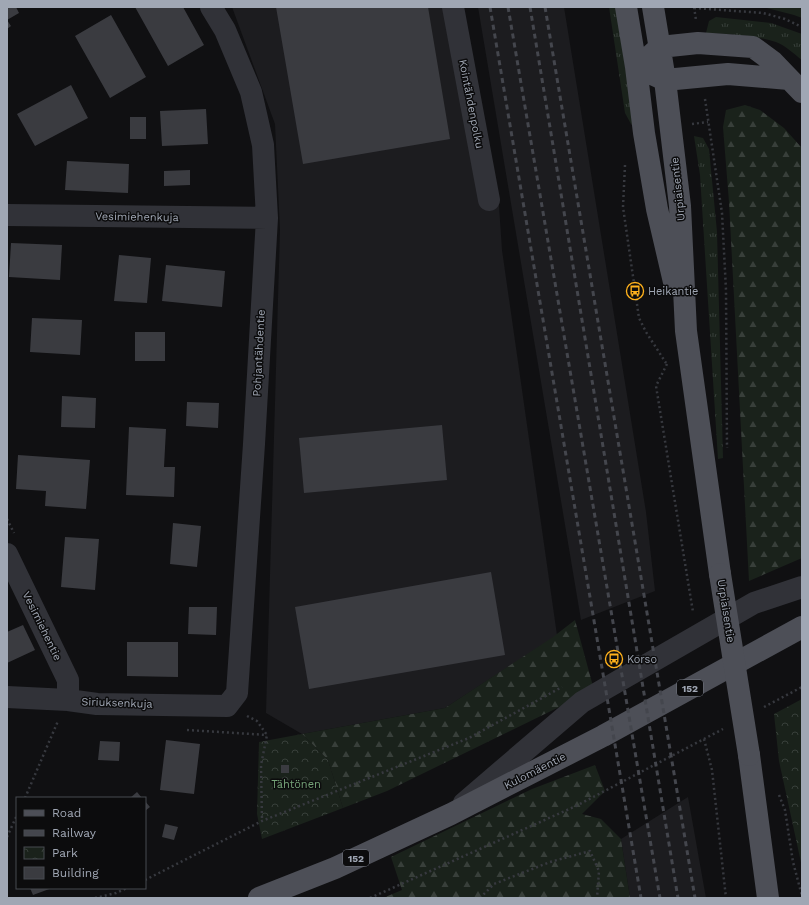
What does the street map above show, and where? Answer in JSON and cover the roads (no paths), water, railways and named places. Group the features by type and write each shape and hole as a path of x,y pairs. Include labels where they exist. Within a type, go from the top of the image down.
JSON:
{"main road":[{"name":"Urpiaisentie","path":"626,7 636,67 644,133 657,209 686,331"},
{"name":"Urpiaisentie","path":"654,7 665,80 680,206 686,331 720,574 770,896"},
{"path":"698,43 753,47 772,61 796,86 728,74 665,80 636,67 660,48 698,43"},
{"name":"Kulomäentie","path":"259,898 335,868 451,814 578,749 802,627"},
{"path":"777,640 802,640"}],"street":[{"name":"Pohjantähdentie","path":"211,7 225,30 250,92 263,145 267,218 237,694 227,706"},
{"name":"Kointähdenpolku","path":"453,7 489,200"},
{"name":"Vesimiehenkuja","path":"7,215 267,218"},
{"name":"Vesimiehentie","path":"7,554 68,680 68,700"},
{"path":"451,814 582,702 754,603 802,587"},
{"name":"Siriuksenkuja","path":"7,697 68,700 97,704 227,706"}],"railway":[{"path":"490,7 641,898"},
{"path":"508,7 660,898"},
{"path":"530,7 678,898"},
{"path":"545,7 695,898"}],"place":[{"name":"Heikantie","path":"635,291"},
{"name":"Korso","path":"614,659"}],"park label":[{"name":"Tähtönen","path":"296,784"}]}
